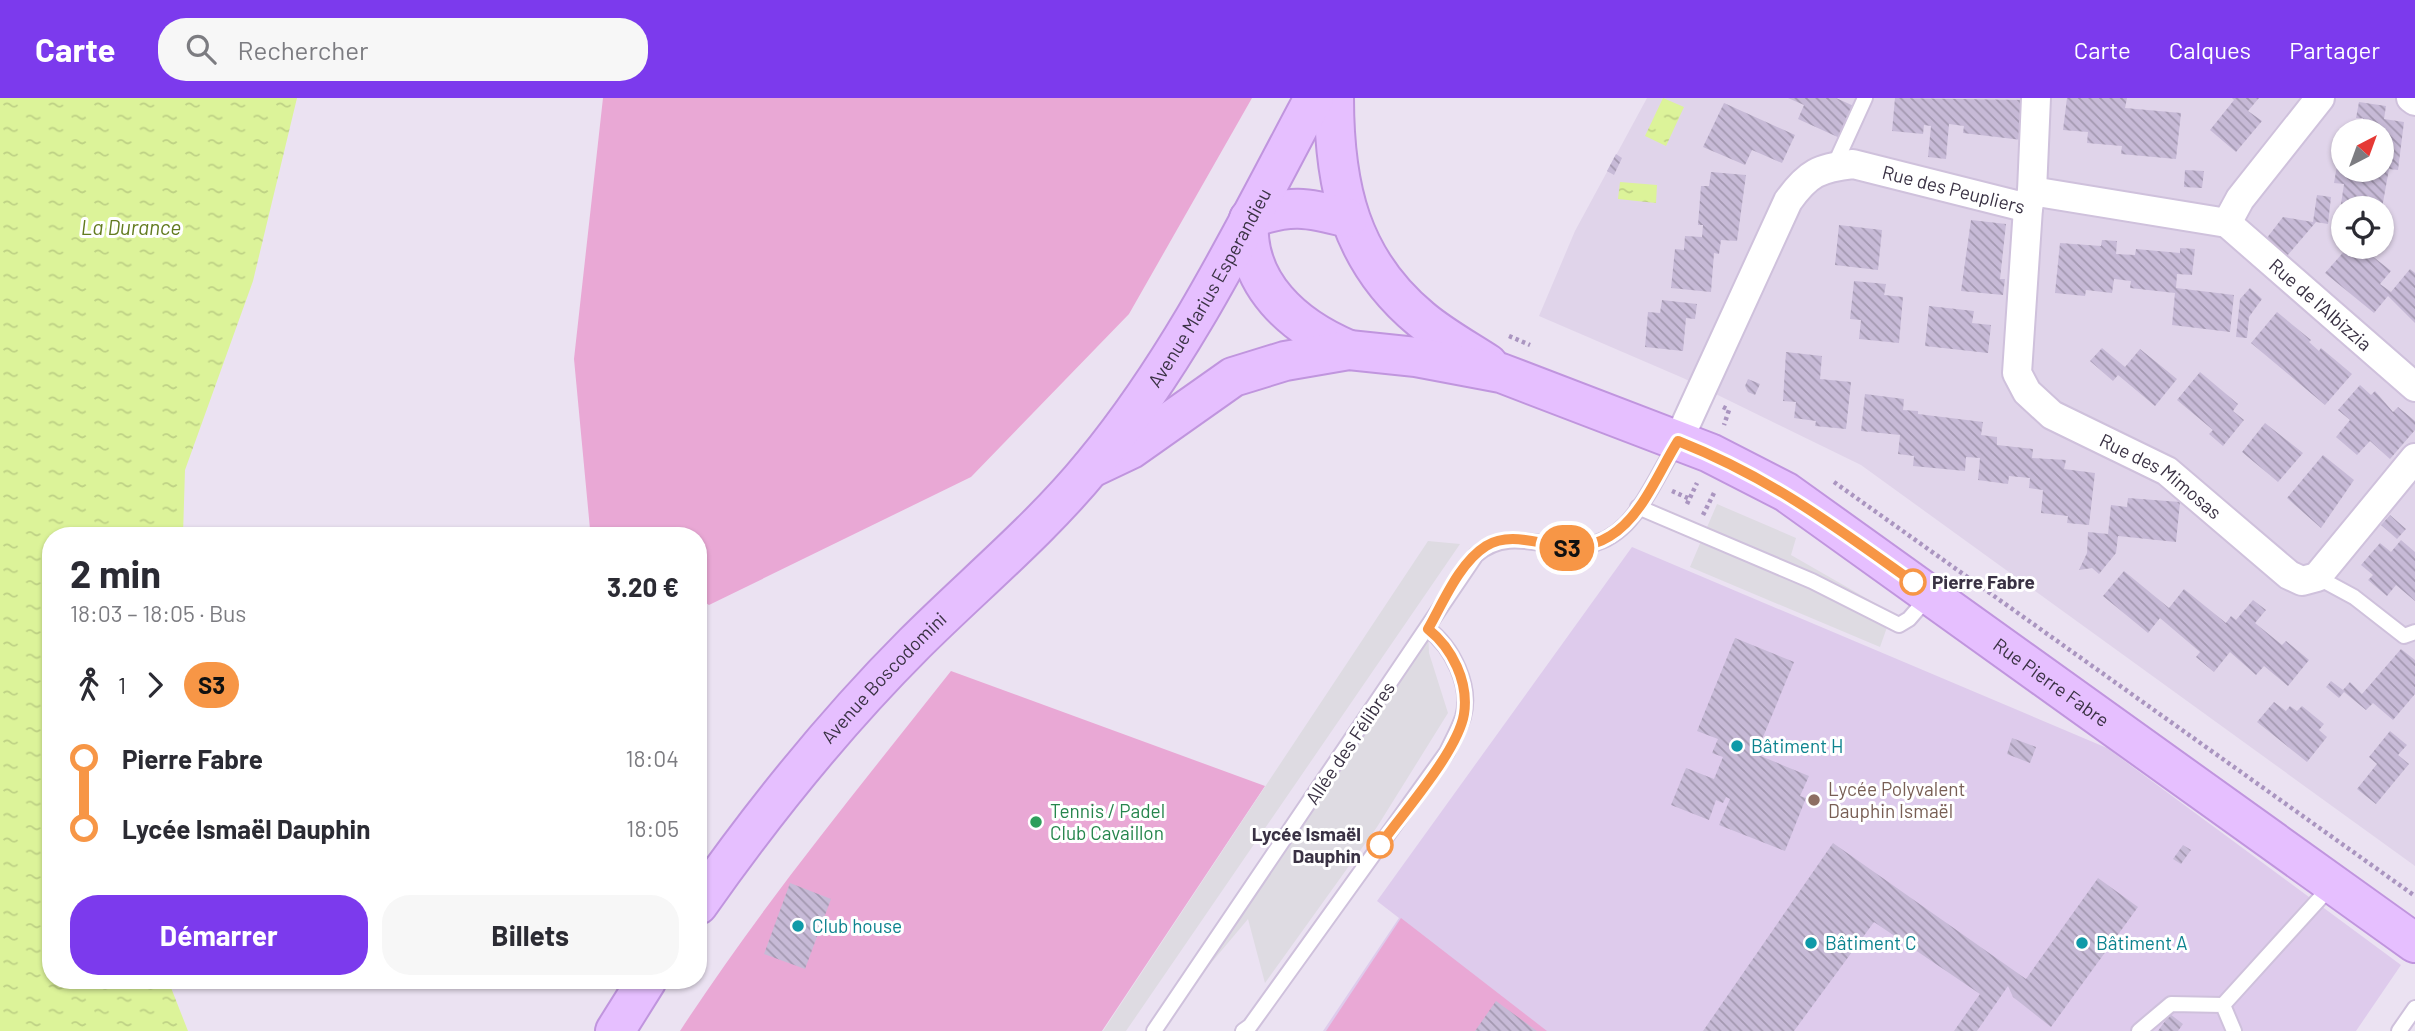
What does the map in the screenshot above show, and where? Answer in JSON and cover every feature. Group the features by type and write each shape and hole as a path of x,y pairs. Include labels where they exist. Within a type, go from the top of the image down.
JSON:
{"street":[{"name":"Avenue Marius Esperandieu","path":"1091,468 1134,414 1165,366 1314,98"},
{"path":"1334,98 1336,163 1348,218 1373,263 1421,319 1501,373"},
{"name":"Rue des Mimosas","path":"2036,98 2017,373 2027,392 2052,415 2167,471 2289,575 2302,581 2317,577"},
{"path":"2227,223 2240,198 2320,98"},
{"path":"2411,98 2415,102"},
{"name":"Rue des Peupliers","path":"1678,441 1788,201 1805,178 1834,166 1853,164 2030,200 2227,223"},
{"path":"1348,218 1307,207 1279,208 1249,219 1248,238 1253,264 1275,299 1308,330 1349,350"},
{"name":"Rue de l'Albizzia","path":"2227,223 2415,387"},
{"path":"1091,468 1131,449 1233,377 1285,361 1349,350 1416,357 1501,373"},
{"name":"Rue Pierre Fabre","path":"1501,373 1729,462 1786,492 2415,943"},
{"path":"2317,577 2415,458"},
{"name":"Avenue Boscodomini","path":"707,893 783,793 911,647 1091,468"},
{"path":"615,1031 641,989"}],"lane":[{"path":"1834,166 1865,98"},
{"name":"Allée des Félibres","path":"1160,1029 1428,629 1463,570 1486,546 1504,539 1522,539 1570,548 1610,537 1626,524 1678,441"},
{"path":"1638,507 1812,581 1899,625 1909,620 1930,595"},
{"path":"2317,577 2354,597 2404,636 2415,632"},
{"path":"1242,1031 1250,1026 1447,752 1464,715 1464,691 1455,663 1444,642 1428,629"},
{"path":"2140,1031 2171,1004 2223,1005 2333,884"},
{"path":"2223,1005 2234,1031"},
{"path":"2399,1031 2415,1008"}],"path":[{"path":"1505,334 1539,349"}],"shaded area":[{"path":"603,98 1252,98 1129,314 971,477 709,605 707,527 590,527 574,359"},
{"path":"1647,98 2415,98 2415,866 1861,465 1683,378 1539,316 1575,231"},
{"path":"1717,504 1796,538 1791,555 1892,613 1880,647 1690,567"},
{"path":"1428,541 1460,544 1126,1031 1103,1031"},
{"name":"Lycée Polyvalent Dauphin Ismaël","path":"1632,547 2107,748 2401,965 2356,1031 1323,1031 1399,918 1377,901"},
{"path":"1428,629 1429,653 1448,713 1377,827 1265,983 1248,919 1159,1025"},
{"name":"Tennis / Padel Club Cavaillon","path":"951,671 1265,786 1102,1031 680,1031 777,893"},
{"path":"1401,918 1547,1031 1326,1031"}],"water":[{"name":"La Durance","path":"0,98 297,98 253,281 185,470 183,527 42,527 42,989 172,989 188,1031 0,1031"},
{"path":"1663,98 1684,107 1666,146 1645,136"},
{"path":"1620,182 1657,185 1656,203 1618,199"}],"building":[{"path":"1788,98 1836,98 1856,107 1842,139 1798,119 1804,105"},
{"path":"1895,98 2027,100 2022,140 1963,133 1964,126 1949,124 1946,159 1928,157 1931,126 1924,125 1923,134 1892,131"},
{"path":"2067,98 2127,98 2125,108 2181,113 2176,159 2121,154 2122,146 2087,143 2088,132 2063,130"},
{"path":"2232,98 2259,98 2248,111 2262,121 2236,152 2210,130 2234,100"},
{"path":"2359,102 2386,106 2384,119 2356,118"},
{"path":"1724,103 1795,135 1782,163 1752,150 1745,165 1703,147"},
{"path":"2394,120 2404,122 2398,170 2394,170"},
{"path":"1616,154 1622,158 1614,175 1607,171"},
{"path":"2185,170 2204,171 2202,188 2184,187"},
{"path":"1711,172 1746,175 1737,241 1721,240 1719,254 1714,253 1711,292 1671,288 1675,249 1684,250 1685,236 1702,237 1703,225 1698,225 1701,186 1709,186"},
{"path":"2387,182 2384,196 2342,196 2344,184 2334,183"},
{"path":"2317,195 2331,197 2328,224 2316,222 2287,256 2266,239 2283,217 2313,222"},
{"path":"1971,220 2006,224 2000,279 2005,279 2003,295 1961,291"},
{"path":"1839,225 1882,230 1878,270 1835,265"},
{"path":"2102,240 2117,241 2116,254 2135,255 2136,249 2180,253 2180,248 2195,249 2192,275 2177,274 2176,288 2234,295 2230,332 2172,325 2175,293 2130,288 2131,281 2114,279 2112,293 2086,290 2085,296 2055,293 2060,243 2101,246"},
{"path":"2337,259 2376,259 2391,271 2380,284 2391,292 2410,269 2415,273 2415,323 2388,296 2374,313 2325,273"},
{"path":"1854,281 1886,284 1884,295 1903,297 1899,343 1859,339 1861,320 1850,319"},
{"path":"2250,288 2262,299 2249,317 2247,338 2236,337 2240,299"},
{"path":"1662,300 1697,304 1695,319 1686,318 1683,351 1645,347 1648,312 1660,313"},
{"path":"1929,306 1974,311 1972,323 1991,325 1988,353 1925,346"},
{"path":"2277,312 2311,340 2309,342 2319,351 2321,348 2352,374 2325,405 2251,343"},
{"path":"2102,348 2125,367 2140,349 2177,379 2155,406 2118,375 2113,381 2090,361"},
{"path":"1786,352 1822,356 1820,379 1851,382 1846,429 1815,426 1816,421 1794,418 1796,402 1783,401"},
{"path":"2200,372 2238,404 2233,411 2244,420 2223,446 2209,434 2213,430 2177,400"},
{"path":"1748,379 1760,384 1755,395 1748,392 1745,386"},
{"path":"2360,385 2371,395 2375,391 2393,412 2398,407 2415,421 2415,430 2390,459 2370,441 2357,455 2336,437 2350,420 2338,410"},
{"path":"1865,394 1904,399 1903,410 1918,411 1918,414 1983,422 1981,435 1997,437 1997,445 2033,449 2032,458 2066,460 2064,469 2095,473 2089,525 2067,523 2068,516 2041,513 2043,490 2029,488 2030,478 2009,476 2008,484 1978,480 1980,458 1966,457 1965,471 1913,466 1914,456 1898,454 1900,435 1861,431"},
{"path":"2265,423 2303,453 2278,482 2242,452"},
{"path":"2323,455 2354,480 2321,528 2287,498"},
{"path":"2128,498 2180,502 2176,542 2118,536 2116,553 2099,574 2092,568 2079,570 2087,553 2088,532 2108,534 2111,505 2127,507"},
{"path":"2390,515 2406,529 2397,539 2381,525"},
{"path":"2401,540 2415,552 2415,601 2396,585 2387,596 2368,580 2373,575 2361,565 2380,543 2391,552"},
{"path":"2124,571 2169,608 2184,589 2226,623 2231,616 2236,620 2253,600 2266,610 2255,623 2282,645 2286,641 2309,660 2288,686 2264,666 2256,675 2230,652 2214,672 2196,657 2200,652 2160,618 2148,633 2103,596"},
{"name":"Bâtiment H","path":"1735,638 1794,662 1756,754 1809,776 1800,796 1806,798 1785,851 1719,825 1730,799 1726,797 1723,803 1716,800 1709,820 1671,805 1686,768 1714,779 1723,757 1712,753 1718,739 1697,731"},
{"path":"2401,649 2415,660 2415,694 2393,720 2373,703 2366,710 2344,692 2339,698 2326,687 2331,681 2343,690 2350,682 2362,694"},
{"path":"2274,702 2286,711 2290,706 2297,711 2302,706 2324,724 2319,730 2327,737 2307,762 2257,722"},
{"path":"2390,731 2407,745 2398,755 2409,764 2376,804 2357,789 2377,764 2369,757"},
{"path":"2012,738 2036,747 2030,763 2007,754"},
{"name":"Bâtiment C","path":"1833,843 2026,979 2098,878 2138,907 2051,1027 2013,997 2008,986 1977,1031 1954,1031 1980,994 1874,922 1794,1031 1703,1031"},
{"path":"2183,845 2191,850 2181,864 2173,859"},
{"name":"Club house","path":"790,883 831,899 805,969 764,954"},
{"path":"1496,1001 1537,1031 1475,1031"},
{"path":"2170,1014 2183,1024 2178,1031 2158,1031"}],"bus line":[{"name":"S3","path":"1380,845 1447,752 1464,715 1464,691 1455,663 1444,642 1428,629 1463,570 1486,546 1504,539 1522,539 1570,548 1610,537 1626,524 1678,441 1755,474 1786,492 1913,582"}],"place":[{"name":"Pierre Fabre","path":"1913,582"},
{"name":"Bâtiment H","path":"1737,746"},
{"name":"Lycée Polyvalent Dauphin Ismaël","path":"1814,800"},
{"name":"Tennis / Padel Club Cavaillon","path":"1036,822"},
{"name":"Lycée Ismaël Dauphin","path":"1380,845"},
{"name":"Club house","path":"798,926"},
{"name":"Bâtiment C","path":"1811,943"},
{"name":"Bâtiment A","path":"2082,943"}]}
